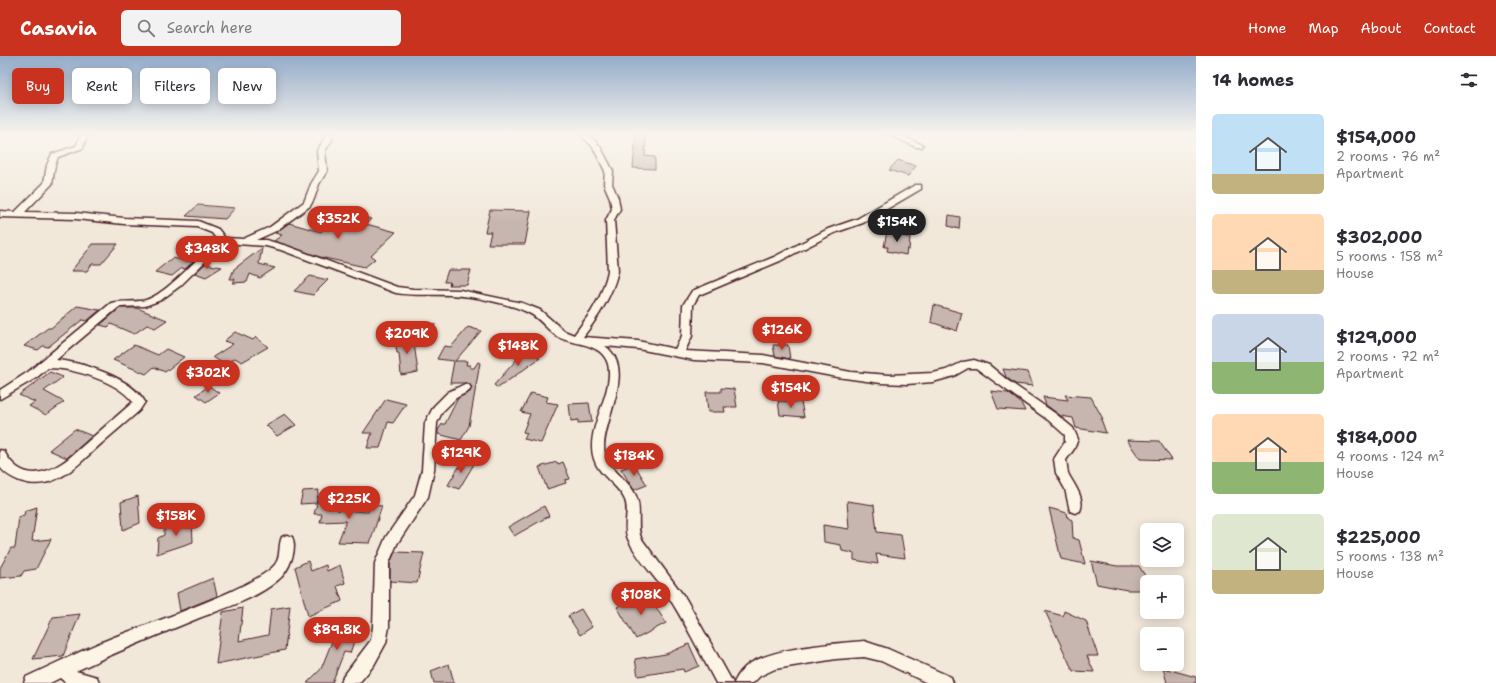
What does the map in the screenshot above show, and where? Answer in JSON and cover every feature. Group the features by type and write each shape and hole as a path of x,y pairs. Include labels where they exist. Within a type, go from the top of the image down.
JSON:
{"street":[{"path":"17,215 48,184 52,163"},
{"path":"245,241 273,229 307,204 315,184 323,171 322,163"},
{"path":"582,340 605,296 613,271 610,220 616,209 616,204 608,184 609,171 605,163"},
{"path":"678,354 687,336 688,305 695,293 708,286 777,259 831,231 860,221 918,187"},
{"path":"0,214 76,216 124,221 198,224 215,231 222,240"},
{"path":"0,395 32,375 115,305 144,303 155,299 184,276 222,240 245,241 284,248 379,283 390,290 408,293 452,292 517,305 542,316 559,333 582,340 637,345 694,356 763,359 809,369 879,379 910,380 935,377 951,372 963,364 977,364 986,368 1003,383 1023,395 1062,424 1071,434 1073,439 1060,459 1062,473 1071,488 1075,507"},
{"path":"582,340 609,355 613,363 612,387 601,426 598,443 600,459 613,478 630,498 633,511 631,526 635,541 674,592 725,683"},
{"path":"0,455 8,469 19,475 41,479 51,477 79,458 97,440 135,408 139,402 136,395 108,378 62,364 44,364"},
{"path":"349,683 368,659 378,643 381,627 382,563 391,541 421,497 428,470 431,423 438,409 452,395 465,388"},
{"path":"32,683 112,646 242,594 273,576 281,568 284,562 287,541"},
{"path":"742,683 754,670 774,661 836,651 864,649 883,654 945,683"},
{"path":"61,669 72,678 91,683"}],"building":[{"path":"633,163 655,163 655,169 633,168"},
{"path":"895,163 908,163 916,166 908,176 889,170"},
{"path":"198,205 235,208 225,219 186,216"},
{"path":"490,210 531,211 525,244 488,244 491,232 485,232"},
{"path":"349,214 371,219 366,224 396,232 371,256 375,259 365,267 320,257 274,241 282,235 275,233 289,223 321,232 325,228 330,229"},
{"path":"949,215 960,217 959,229 948,226"},
{"path":"887,231 910,238 909,250 907,249 906,255 887,251 888,247 884,247"},
{"path":"93,244 118,244 101,264 92,264 87,271 71,271"},
{"path":"262,248 259,264 275,268 260,278 250,274 247,282 233,283 235,279 230,279 234,269"},
{"path":"172,258 193,262 185,269 182,268 172,276 155,272"},
{"path":"205,264 222,267 206,277 195,273"},
{"path":"448,270 471,270 467,285 449,285 450,282 444,282"},
{"path":"310,276 328,280 313,295 294,291"},
{"path":"934,305 962,313 957,331 931,322"},
{"path":"77,306 100,310 87,321 82,320 48,347 43,346 38,350 24,346 48,328 51,328"},
{"path":"120,308 137,308 167,320 155,328 147,325 134,334 111,324 108,327 100,325"},
{"path":"422,324 435,324 431,336 417,335"},
{"path":"468,327 481,331 455,361 467,361 466,365 470,365 470,368 474,368 478,362 480,363 469,426 461,440 438,434 438,430 442,424 445,424 458,398 470,392 472,387 467,383 450,383 454,361 437,359 444,346 451,347"},
{"path":"235,332 253,340 256,337 268,347 242,362 235,358 225,365 213,357 233,344 224,341"},
{"path":"413,336 418,372 401,375 399,353 397,353 395,340"},
{"path":"134,345 158,355 166,349 184,357 165,372 154,367 146,374 113,360"},
{"path":"773,345 788,345 790,359 775,356"},
{"path":"528,350 540,358 498,388 494,385 518,358 517,357"},
{"path":"1003,369 1028,372 1033,386 1015,384 1006,377"},
{"path":"50,372 63,377 44,391 64,402 46,415 29,406 35,402 19,395"},
{"path":"209,386 219,393 206,402 196,395"},
{"path":"721,388 734,389 737,407 724,407 725,412 708,412 706,392 721,392"},
{"path":"991,391 1008,393 1021,403 1025,411 998,409"},
{"path":"531,393 548,397 546,402 558,404 541,443 524,439 527,433 523,432 530,414 521,412"},
{"path":"1065,395 1091,397 1103,419 1101,419 1106,433 1076,428 1073,418 1061,416 1046,405 1043,397 1068,400"},
{"path":"386,399 406,404 393,423 388,422 380,448 367,448 372,433 363,433"},
{"path":"778,401 801,402 804,417 780,415"},
{"path":"589,403 592,422 578,423 578,420 571,421 569,404"},
{"path":"285,414 296,425 277,436 266,425"},
{"path":"75,429 92,436 67,458 49,450"},
{"path":"1127,440 1159,441 1172,460 1140,459"},
{"path":"463,460 474,464 459,489 448,485"},
{"path":"557,462 558,464 563,462 570,479 565,480 566,483 547,489 539,467"},
{"path":"634,464 647,485 634,490 621,469"},
{"path":"319,490 316,503 300,504 303,491"},
{"path":"341,495 337,510 368,512 370,505 382,506 370,543 338,542 346,521 320,522 322,514 314,514 319,496"},
{"path":"138,496 140,523 123,530 121,502"},
{"path":"847,501 874,505 877,532 901,535 905,558 876,554 878,564 854,560 854,553 842,551 841,545 824,542 823,525 849,529"},
{"path":"544,506 549,516 514,536 508,527"},
{"path":"37,507 32,541 51,539 36,569 24,571 21,576 0,578 0,568 11,548 15,548 19,517 24,515 25,511"},
{"path":"1049,508 1067,513 1068,518 1072,520 1073,538 1079,540 1085,564 1061,559"},
{"path":"192,520 193,542 157,554 158,538 164,535 164,530"},
{"path":"395,552 424,553 417,583 390,581 390,563"},
{"path":"308,561 311,571 326,565 327,571 340,565 345,583 337,586 342,601 308,616 295,567"},
{"path":"1091,561 1117,566 1139,566 1145,575 1140,575 1140,590 1127,590 1097,584"},
{"path":"213,578 217,596 180,611 177,593"},
{"path":"640,594 644,601 650,598 666,623 636,639 617,607"},
{"path":"290,606 285,650 216,664 223,612 243,608 239,641 268,635 271,609"},
{"path":"581,609 592,627 580,635 568,616"},
{"path":"1045,611 1063,616 1064,611 1086,621 1098,656 1087,656 1094,672 1073,671"},
{"path":"80,614 63,656 33,659 53,617"},
{"path":"341,619 361,621 350,653 344,652 332,683 307,683 321,669"},
{"path":"689,644 699,666 684,672 683,669 638,676 635,659 666,654"},
{"path":"449,664 454,683 434,683 431,671"},
{"path":"1164,671 1174,671 1196,677 1196,683 1167,683"}]}
